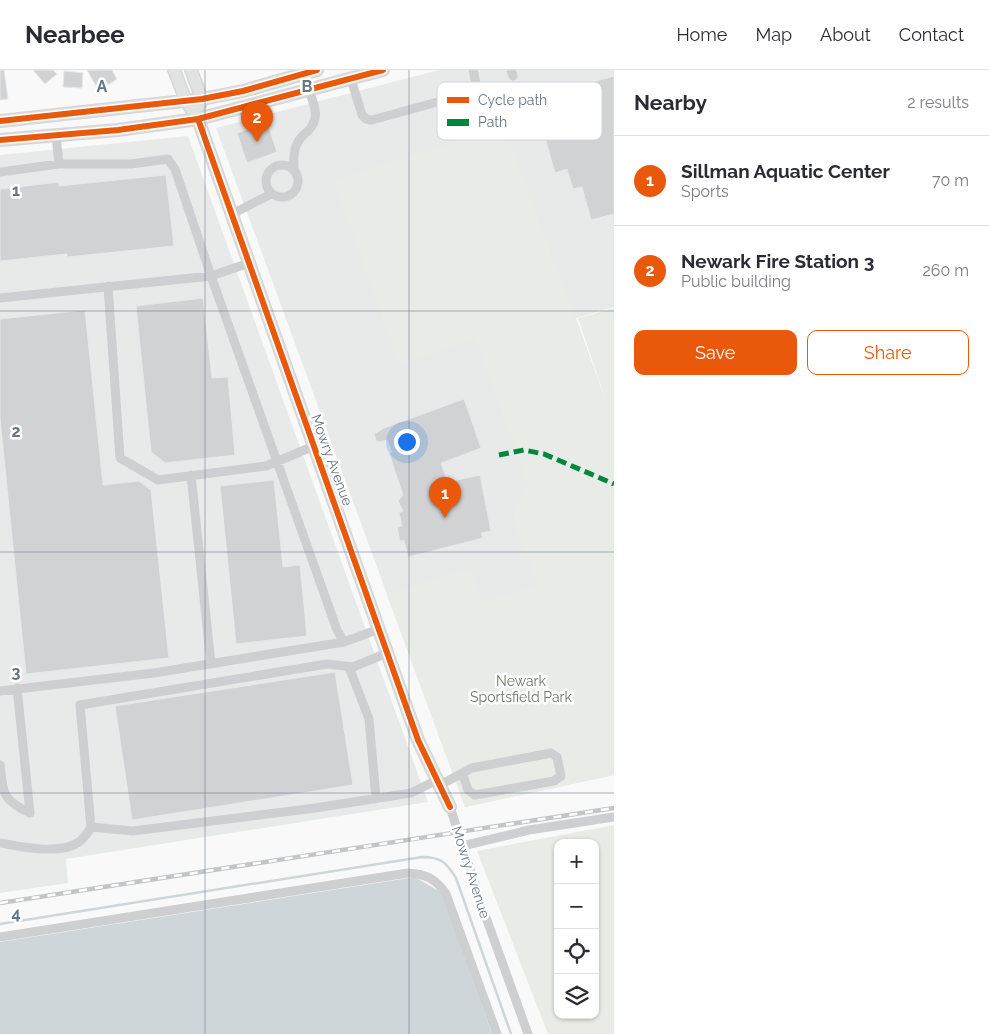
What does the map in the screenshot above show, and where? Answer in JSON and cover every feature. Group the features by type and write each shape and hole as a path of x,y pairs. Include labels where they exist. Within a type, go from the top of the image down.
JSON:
{"main road":[{"name":"Mowry Avenue","path":"174,70 186,101 198,118 418,740 450,806"},
{"path":"191,70 202,99 198,118"},
{"path":"0,121 202,99 317,70"},
{"path":"0,140 118,130 198,118 383,70"}],"street":[{"path":"351,79 362,115 366,119 372,120 437,102"},
{"path":"294,170 295,149 316,118 316,111 309,90"},
{"path":"56,135 59,164"},
{"path":"0,172 59,164 131,164 168,159 175,169 211,276 337,630 344,642"},
{"path":"285,165 294,170 297,175 298,186 292,195 281,198 272,194 265,180 270,170 274,167 285,165"},
{"path":"232,214 272,194"},
{"path":"0,298 211,276 249,262"},
{"path":"108,286 120,458 158,480 266,466 314,446"},
{"path":"191,475 211,664"},
{"path":"0,690 154,673 211,664 344,642 379,629"},
{"path":"0,843 36,848 62,848 77,844 92,827 80,705 327,664 353,667 387,653"},
{"path":"349,667 369,719 376,799"},
{"path":"0,765 2,792 17,807 30,813 17,688"},
{"path":"92,827 133,831 376,799 411,793 472,768 551,752 557,757 560,776 554,781 475,794 468,790 462,773"},
{"name":"Mowry Avenue","path":"450,806 481,903 528,1034"},
{"path":"462,846 529,830 614,817"},
{"path":"0,936 408,873 422,874 440,884 446,894 497,1034"}],"shaded area":[{"path":"439,70 614,70 614,307 576,318 614,424 614,775 465,807 216,128"},
{"path":"188,136 428,802 66,859 68,883 0,893 0,155"},
{"path":"415,877 442,893 492,1034 0,1034 0,942"}],"green space":[{"name":"Newark Sportsfield Park","path":"461,140 509,140 608,407 578,318 614,308 614,775 465,807 387,595 470,568 484,602 538,585 512,517 528,484 475,338 399,365 334,181"},
{"path":"614,825 614,1034 548,1034 477,851"}],"building":[{"path":"0,70 4,70 8,99 0,100"},
{"path":"33,70 53,70 57,74 45,84"},
{"path":"87,70 112,70 117,79 108,85 105,81 96,86"},
{"path":"64,71 83,73 82,88 63,87"},
{"path":"614,76 614,214 591,220 582,187 573,189 567,169 555,173 546,140 602,140 602,82 593,82"},
{"path":"267,122 277,152 247,163 237,133"},
{"path":"166,175 174,246 67,257 67,254 0,261 0,189 59,182 59,186"},
{"path":"203,298 212,378 228,377 235,455 165,463 151,452 136,306"},
{"path":"85,310 103,485 139,481 151,490 169,658 26,674 0,419 0,319"},
{"path":"464,399 481,448 441,463 448,482 480,475 491,531 481,533 483,538 408,557 404,540 400,541 397,527 402,526 399,513 403,511 398,501 403,495 389,453 392,452 387,440 376,441 374,434 384,428"},
{"path":"274,480 283,567 300,565 307,636 236,644 220,486"},
{"path":"335,672 353,785 132,820 115,706"}],"waterway":[{"path":"0,924 422,857 434,858 446,864 456,878 511,1034"}],"railway":[{"path":"0,903 614,808"}],"marked path":[{"path":"499,455 524,450 544,454 614,484"}],"cycle path":[{"path":"0,121 202,99 243,91 317,70"},
{"path":"0,140 118,130 198,119 383,70"},
{"path":"198,119 418,740 450,807"}],"place":[{"name":"Newark Fire Station 3","path":"257,142"},
{"name":"Sillman Aquatic Center","path":"445,518"}]}
